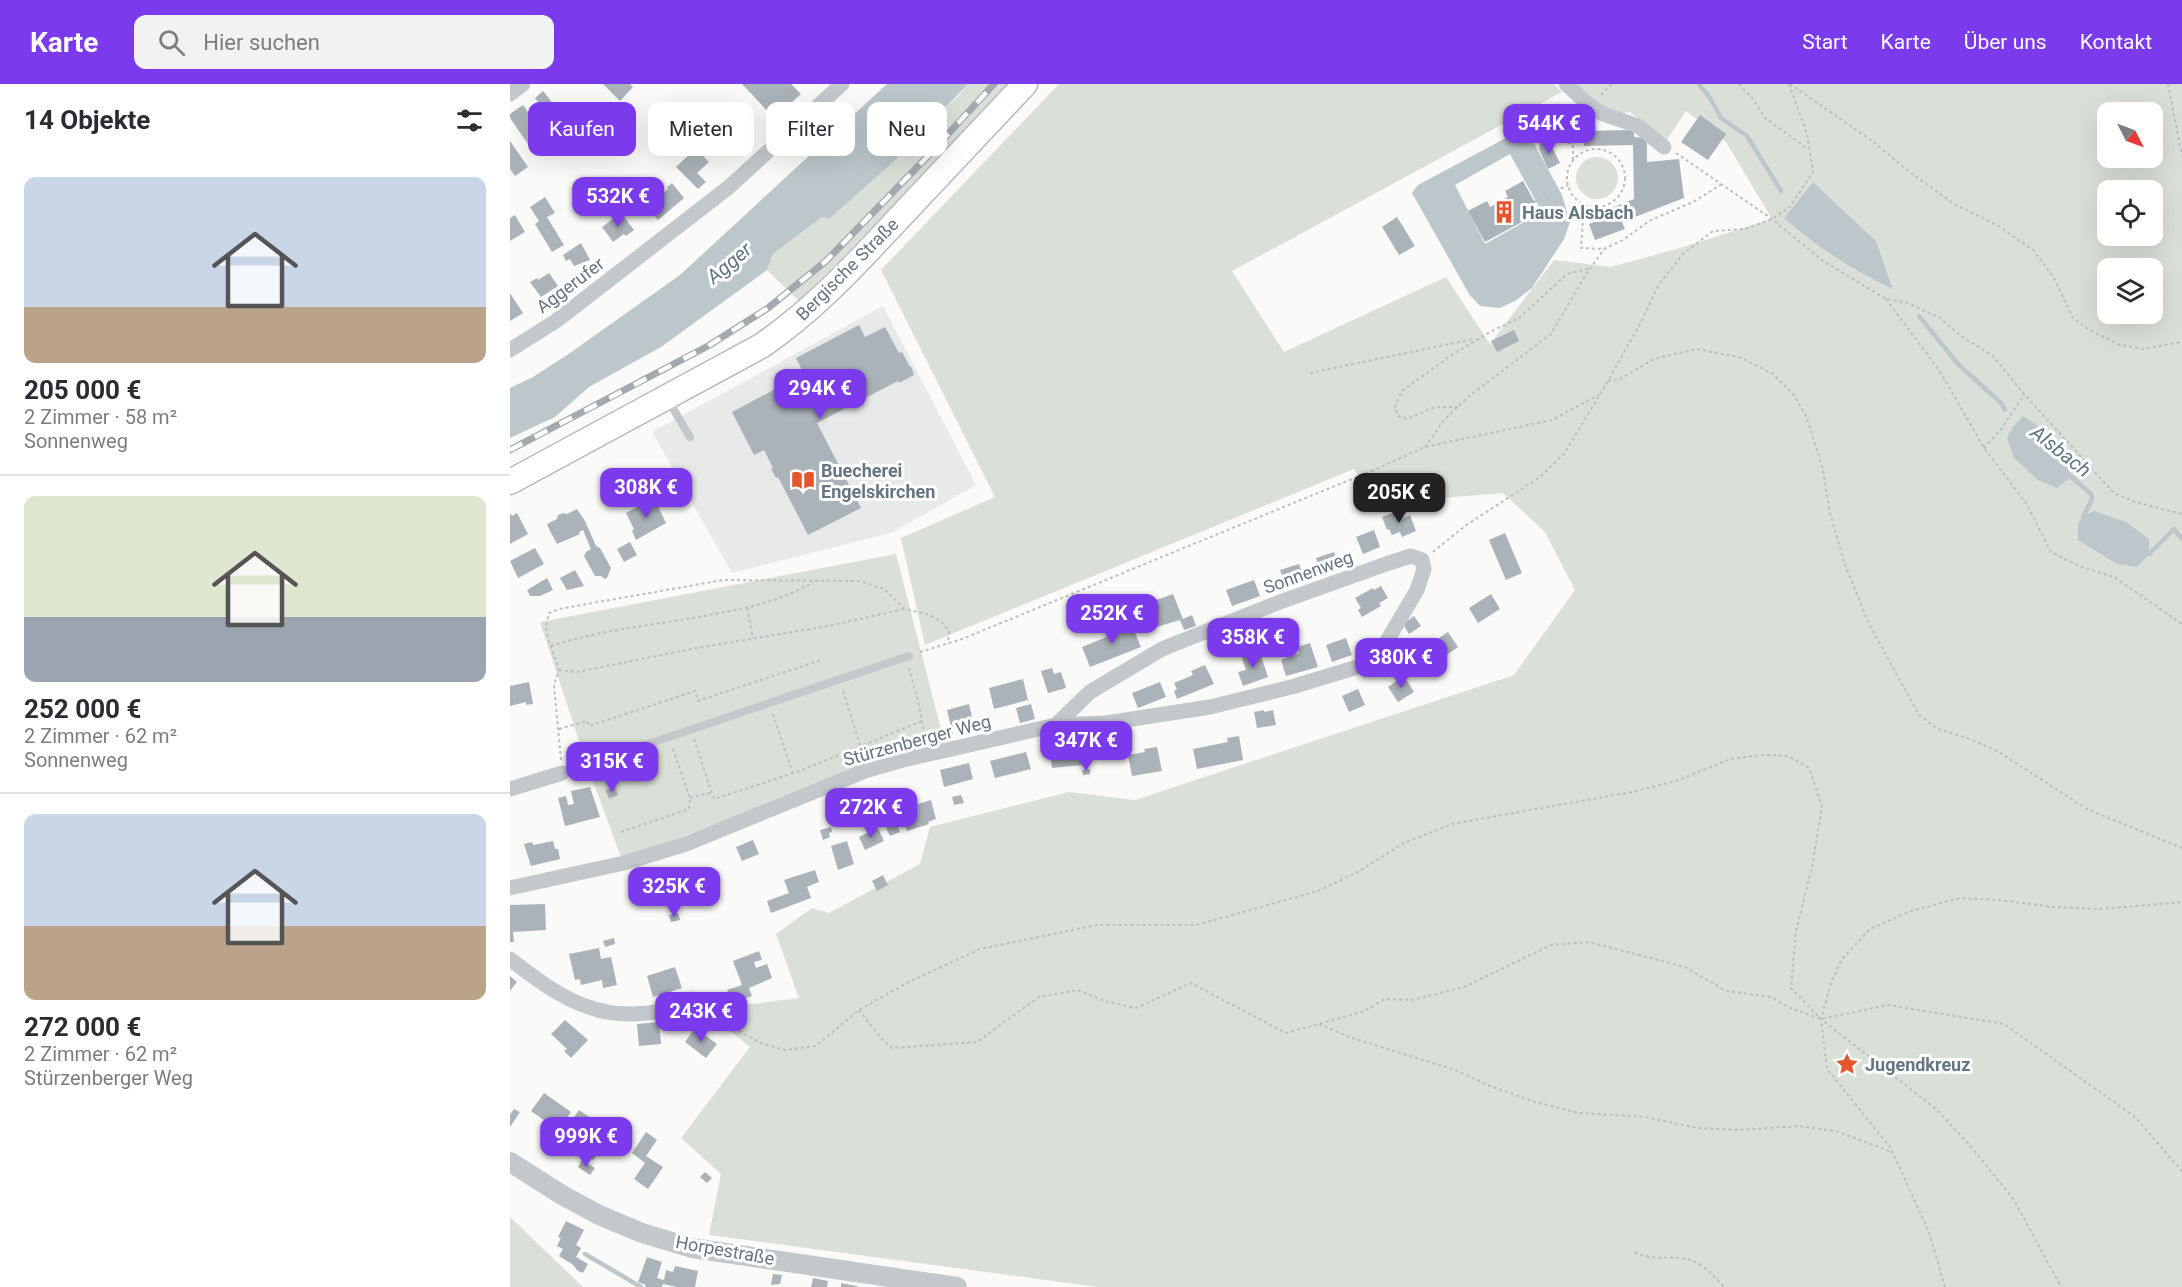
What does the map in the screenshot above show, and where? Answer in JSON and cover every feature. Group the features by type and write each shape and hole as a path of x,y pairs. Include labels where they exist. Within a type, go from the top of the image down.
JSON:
{"main road":[{"name":"Bergische Straße","path":"510,482 761,346 808,312 1025,84"}],"street":[{"path":"510,94 523,84"},
{"name":"Aggerufer","path":"510,350 556,321 729,187 842,84"},
{"path":"1566,84 1590,106 1603,114 1638,126 1664,147"},
{"name":"Sonnenweg","path":"1056,725 1090,692 1162,649 1280,602 1386,564 1411,556 1422,561"},
{"name":"Stürzenberger Weg","path":"510,888 624,863 686,844 865,771 903,760 1056,725 1106,723 1210,707 1295,686 1364,665 1384,646 1417,590 1424,569 1422,561"},
{"path":"510,789 562,773"},
{"path":"510,959 542,984 570,1001 609,1013 682,1010 692,999"},
{"name":"Horpestraße","path":"510,1162 598,1215 642,1233 692,1248 957,1287"}],"lane":[{"path":"667,398 690,437"},
{"path":"562,773 908,656"},
{"path":"903,760 924,743 949,733"}],"path":[{"path":"1739,84 1766,118 1809,150"},
{"path":"1422,561 1465,526 1540,477 1564,454 1602,393 1659,284 1684,253 1713,231 1745,229 1772,219 1790,207 1813,172 1807,134 1789,84"},
{"path":"1789,84 1875,143 1907,170 1954,204 1997,225 2033,250 2054,278 2073,318 2088,329 2120,345 2144,349 2182,342"},
{"path":"2168,84 2182,156"},
{"path":"1573,160 1580,153 1590,149 1600,148 1610,152 1624,166 1625,186 1620,195 1604,207 1593,207 1576,200 1568,185 1567,176 1573,160 1573,130 1590,106"},
{"path":"1664,147 1678,154 1772,219 1823,261 1886,298 1908,303 1940,318 1961,336 1994,356 2024,394 2114,493 2135,502 2182,514"},
{"path":"1584,205 1581,248 1604,249 1623,240 1648,221 1695,201 1722,184"},
{"path":"1535,201 1568,185"},
{"path":"1425,447 1443,421 1458,407 1551,334 1590,268 1604,249"},
{"path":"1458,407 1436,407 1407,419 1398,416 1395,407 1402,391 1453,354 1519,318 1568,274 1590,268"},
{"path":"1886,298 1941,373 1984,448 2026,503 2051,552 2079,566 2114,577 2182,624"},
{"path":"1310,373 1477,339"},
{"path":"1608,381 1620,379 1654,359 1696,349 1739,357 1773,374 1794,395 1807,418 1823,470 1830,513 1845,565 1869,624 1919,715 1938,729 1970,739 1999,752 2087,808 2182,848"},
{"path":"924,743 922,721 908,656 948,643 1234,528 1425,447 1552,420 1602,393"},
{"path":"1984,448 2001,429 2024,394"},
{"path":"562,773 554,685 559,670 546,625 549,613 559,609 723,580 860,581 884,589 905,609"},
{"path":"551,646 578,637 747,608 799,591 816,580"},
{"path":"747,608 753,638"},
{"path":"559,670 578,672 828,626 905,609 930,615 942,623 949,632 948,643"},
{"path":"559,729 587,721 589,726 694,691 699,701 821,660"},
{"path":"839,680 860,747"},
{"path":"770,703 793,774"},
{"path":"691,731 714,799 793,774 922,721"},
{"path":"621,832 689,809 690,798 669,738"},
{"path":"692,999 729,1026 764,1044 785,1050 816,1046 858,1010 904,984 980,949 1097,925 1196,925 1318,891 1356,873 1404,843 1452,824 1637,791 1679,780 1730,759 1761,755 1788,756 1809,768 1822,806 1812,867 1796,932 1791,988 1821,1019 1936,1109 1968,1143 2014,1200 2061,1287"},
{"path":"690,798 711,793"},
{"path":"1945,1287 1929,1232 1893,1152 1827,1069 1821,1019 1831,983 1842,959 1870,929 1911,911 1960,898 2101,909 2182,902"},
{"path":"858,1010 892,1048 977,1042 1040,997 1078,990 1104,1001 1136,1008 1191,983 1286,1033 1362,1012 1385,999 1412,999 1464,987 1551,945 1589,942 1685,967 1726,991 1770,996 1790,1008 1821,1019 1888,1005 2004,1024 2135,1116 2182,1171"},
{"path":"1319,1024 1349,1037 1455,1070 1490,1086 1535,1102 1578,1113 1645,1117 1697,1128 1740,1130 1798,1126 1835,1131 1893,1152"},
{"path":"1635,1252 1647,1258 1688,1259 1708,1271 1724,1287"}],"shaded area":[{"path":"968,84 1015,84 947,152 947,106"},
{"path":"1059,84 1554,84 1562,92 1232,271 1284,352 1446,277 1490,344 1554,260 1611,267 1772,219 1726,142 1686,111 1666,141 1630,112 1608,116 1573,84 2182,84 2182,1287 1098,1287 709,1235 721,1174 681,1138 750,1047 692,999 728,1007 799,998 776,934 812,908 829,913 920,864 930,827 1069,792 1135,800 1514,675 1575,590 1545,532 1503,493 1407,501 1368,492 1354,469 925,645 901,538 995,497 881,270","holes":["1813,182 1876,241 1893,288 1836,258 1784,218","2039,425 2063,454 2071,477"]},
{"path":"895,156 943,156 799,301 767,270 773,254 822,217 829,219"},
{"path":"1597,157 1605,158 1612,163 1617,170 1617,186 1612,193 1605,198 1597,199 1589,198 1582,193 1577,186 1576,178 1577,170 1582,163 1589,158"},
{"path":"883,306 976,485 891,533 732,573 652,432"},
{"path":"896,554 945,745 868,765 622,860 586,762 540,622"},
{"path":"510,1217 583,1287 510,1287"}],"water":[{"path":"887,84 968,84 947,106 947,102 867,102"},
{"name":"Agger","path":"867,102 867,156 899,156 892,163 829,219 822,217 773,254 767,270 661,347 589,387 555,417 510,438 510,388 533,377 570,353 680,275 809,156 855,156 855,114"},
{"path":"1517,132 1535,145 1562,195 1570,222 1564,239 1532,288 1515,301 1500,308 1480,306 1469,294 1412,193 1418,185","holes":["1510,154 1542,212 1485,244 1455,185"]},
{"path":"1813,182 1876,241 1893,289 1836,258 1784,218"},
{"path":"2023,416 2047,435 2063,458 2071,477 2057,488 2038,480 2014,458 2007,438"},
{"path":"2094,511 2126,522 2149,539 2149,554 2137,567 2117,564 2078,540 2078,523"}],"building":[{"path":"603,84 630,84 633,87 620,101"},
{"path":"742,84 791,84 801,94 792,102 766,102 766,109"},
{"path":"543,91 552,102 538,102 535,98"},
{"path":"523,105 528,112 528,144 510,118 510,114"},
{"path":"1700,115 1726,134 1708,160 1681,142"},
{"path":"1634,130 1634,137 1647,138 1647,162 1679,159 1684,198 1622,222 1625,229 1595,240 1589,224 1603,218 1601,212 1634,199 1633,145 1584,146 1584,141 1568,144 1567,141 1583,139 1582,131"},
{"path":"510,141 528,167 515,176 510,169"},
{"path":"1540,143 1551,145 1560,163 1548,169 1539,149"},
{"path":"688,156 705,156 709,162 697,173 706,182 698,189 676,167"},
{"name":"Haus Alsbach","path":"1523,181 1540,212 1485,242 1468,211 1487,201 1490,207 1508,197 1505,191"},
{"path":"672,183 684,198 658,220 645,205 657,196 658,198"},
{"path":"545,197 555,213 547,217 564,245 552,252 535,224 539,221 530,207"},
{"path":"621,213 634,230 613,242 602,227"},
{"path":"515,215 525,232 510,241 510,218"},
{"path":"1397,217 1415,246 1399,255 1382,227"},
{"path":"581,243 590,260 574,266 570,259 566,261 563,255"},
{"path":"549,273 558,286 541,297 530,282"},
{"path":"510,293 523,313 510,321"},
{"path":"859,325 865,337 885,327 899,353 902,352 911,366 914,375 817,423 861,508 808,535 778,477 776,478 771,469 773,468 764,450 754,455 732,412 804,374 796,358"},
{"path":"1514,330 1519,341 1497,352 1491,341"},
{"path":"654,498 666,523 636,540 632,531 634,529 626,513"},
{"path":"577,509 596,546 600,548 611,568 605,579 595,576 584,556 591,549 583,530 579,532 580,534 557,544 547,524 557,519 558,515"},
{"path":"1398,511 1401,519 1410,515 1416,531 1402,537 1400,532 1392,535 1389,529 1387,530 1382,517"},
{"path":"510,513 512,516 517,513 528,534 510,544"},
{"path":"1374,530 1380,547 1363,554 1356,537"},
{"path":"1505,533 1522,573 1506,580 1489,540"},
{"path":"630,542 637,555 624,562 617,549"},
{"path":"535,548 544,564 518,578 510,561"},
{"path":"1334,552 1340,567 1322,574 1316,558"},
{"path":"1299,564 1305,580 1286,587 1280,570"},
{"path":"575,570 584,586 567,590 560,578"},
{"path":"547,578 553,590 540,596 530,596 527,590"},
{"path":"1254,580 1260,596 1232,606 1226,590"},
{"path":"1381,586 1388,598 1379,603 1381,606 1362,617 1358,610 1361,608 1355,598"},
{"path":"1173,594 1183,619 1192,615 1196,626 1184,630 1180,620 1150,629 1140,603 1150,599 1151,602"},
{"path":"1491,594 1500,609 1478,623 1469,608"},
{"path":"1414,616 1421,626 1409,634 1403,624"},
{"path":"1130,621 1141,647 1090,667 1082,647 1119,632 1117,626"},
{"path":"1448,632 1458,647 1431,666 1421,650"},
{"path":"1346,638 1352,655 1332,662 1326,645"},
{"path":"1310,643 1318,667 1286,676 1281,660 1299,653 1297,647"},
{"path":"1259,650 1268,677 1243,686 1238,672 1246,670 1241,656"},
{"path":"1205,665 1214,684 1177,699 1174,691 1177,689 1174,683 1193,675 1191,671"},
{"path":"1052,668 1054,674 1061,672 1066,688 1048,693 1041,671"},
{"path":"1404,676 1414,692 1398,702 1388,687"},
{"path":"1023,679 1028,700 994,709 989,688"},
{"path":"529,682 533,704 526,705 526,702 510,706 510,686"},
{"path":"1160,682 1166,697 1138,708 1132,693"},
{"path":"1358,689 1365,705 1349,712 1342,696"},
{"path":"969,704 973,721 951,727 947,710"},
{"path":"1031,704 1035,719 1020,723 1016,708"},
{"path":"1264,710 1264,712 1273,710 1276,725 1257,728 1254,712"},
{"path":"1239,736 1243,760 1197,769 1193,749 1228,742 1227,738"},
{"path":"1157,747 1162,771 1132,776 1128,755"},
{"path":"1081,748 1082,765 1052,768 1050,751"},
{"path":"1026,752 1031,769 995,778 990,761"},
{"path":"969,763 973,779 944,787 940,770"},
{"path":"1090,769 1090,774 1083,775 1082,770"},
{"path":"590,787 600,817 565,826 558,798 566,796 568,805 574,804 571,791"},
{"path":"615,787 618,795 609,799 606,790"},
{"path":"961,795 964,803 954,805 952,797"},
{"path":"931,800 936,819 928,822 929,824 907,831 901,813"},
{"path":"896,823 900,832 890,836 886,828"},
{"path":"831,827 830,837 823,840 820,830"},
{"path":"878,828 884,841 865,850 859,837"},
{"path":"753,840 759,854 742,861 736,847"},
{"path":"553,841 560,859 531,866 524,844 532,842 533,845"},
{"path":"847,841 854,864 838,870 831,846"},
{"path":"815,870 819,882 807,887 811,898 771,913 767,901 789,893 784,880"},
{"path":"883,875 888,885 877,891 872,881"},
{"path":"689,876 693,898 669,903 664,881"},
{"path":"545,904 546,930 513,932 514,942 510,942 510,905"},
{"path":"678,913 680,920 671,922 669,915"},
{"path":"614,938 615,944 605,947 603,941"},
{"path":"599,948 601,959 611,957 617,985 603,988 602,980 581,985 580,979 575,980 569,954"},
{"path":"759,951 762,960 754,962 756,968 767,964 772,978 749,988 752,996 732,1003 727,990 742,985 733,961"},
{"path":"675,967 682,988 653,997 647,976"},
{"path":"510,976 517,982 510,991"},
{"path":"565,1020 588,1040 571,1058 564,1051 567,1049 551,1034"},
{"path":"659,1022 661,1044 639,1046 637,1024"},
{"path":"695,1028 717,1044 706,1058 685,1042"},
{"path":"544,1093 571,1112 558,1130 531,1111"},
{"path":"514,1109 520,1112 510,1127 510,1115"},
{"path":"579,1110 594,1120 592,1124 607,1134 597,1148 601,1150 593,1160 586,1155 583,1159 573,1152 583,1141 566,1129"},
{"path":"646,1132 657,1140 646,1156 663,1167 648,1189 634,1179 645,1163 632,1153"},
{"path":"582,1160 595,1168 590,1175 578,1167"},
{"path":"705,1172 712,1178 707,1183 700,1177"},
{"path":"566,1221 584,1230 576,1245 581,1248 576,1257 588,1264 583,1273 559,1256 563,1249 557,1246 561,1238 558,1237"},
{"path":"647,1257 662,1262 657,1278 664,1280 666,1270 673,1272 675,1266 698,1271 695,1287 663,1284 662,1287 645,1287 646,1285 638,1282"},
{"path":"773,1274 782,1275 780,1284 771,1285"},
{"path":"813,1278 828,1281 827,1287 811,1287"},
{"path":"841,1283 857,1286 857,1287 841,1287"}],"waterway":[{"name":"Alsbach","path":"1699,84 1721,118 1747,136 1781,191"},
{"name":"Alsbach","path":"1919,316 1958,364 2002,404 2005,410"},
{"name":"Alsbach","path":"2068,474 2091,494 2092,499 2083,517 2086,521"},
{"name":"Alsbach","path":"2143,552 2149,554 2174,529 2182,539"},
{"path":"585,1254 641,1287"}],"railway":[{"path":"510,450 708,346 768,308 826,261 994,84"}],"place":[{"name":"Haus Alsbach","path":"1504,212"},
{"name":"Buecherei Engelskirchen","path":"803,480"},
{"name":"Jugendkreuz","path":"1847,1064"}]}
